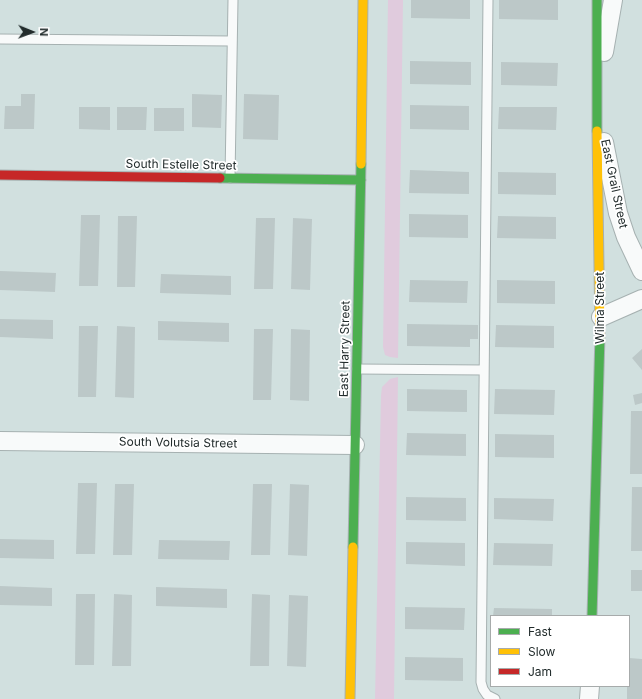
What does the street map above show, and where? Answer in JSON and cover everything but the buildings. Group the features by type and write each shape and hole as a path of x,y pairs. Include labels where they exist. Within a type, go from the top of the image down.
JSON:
{"street":[{"name":"East Harry Street","path":"350,699 361,180 363,0"},
{"name":"Wilma Street","path":"592,615 601,317 596,93 597,0"},
{"name":"East Grail Street","path":"613,0 596,93 618,213 626,237 642,271"},
{"name":"South Estelle Street","path":"0,175 361,180"},
{"path":"601,317 642,299"},
{"name":"South Volutsia Street","path":"0,441 355,445"},
{"path":"589,699 590,687"}],"lane":[{"path":"230,178 233,0"},
{"path":"488,0 481,682 487,695 495,699"},
{"path":"0,39 232,41"},
{"path":"357,369 484,370"}],"shaded area":[{"path":"388,0 403,0 398,358 385,355 383,347"},
{"path":"398,377 394,699 375,699 381,395 382,387 390,379"}],"traffic: fast":[{"path":"597,0 597,131"},
{"path":"353,547 361,164"},
{"path":"220,178 361,180"},
{"path":"592,615 600,335"}],"traffic: slow":[{"path":"361,164 363,0"},
{"path":"597,131 600,335"},
{"path":"350,699 353,547"}],"traffic: jam":[{"path":"0,175 220,178"}]}
